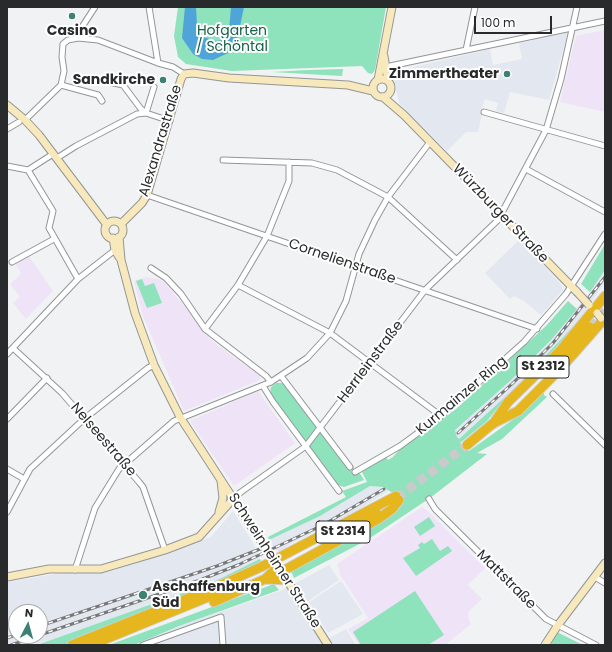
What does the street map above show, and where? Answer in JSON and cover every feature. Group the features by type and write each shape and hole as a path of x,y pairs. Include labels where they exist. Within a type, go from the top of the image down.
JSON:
{"highway":[{"name":"St 2312","path":"493,424 518,411 561,368 599,315 605,296"},
{"name":"St 2312","path":"493,424 508,402 599,315"},
{"path":"467,445 493,424 574,346 590,326"},
{"path":"72,645 214,588 276,566 378,519 392,509 397,498"},
{"path":"265,579 276,566 397,498"},
{"name":"St 2314","path":"91,645 202,601 287,561 344,532 397,498"},
{"path":"103,645 134,634 265,579 287,580"},
{"name":"St 2314","path":"76,645 154,620"}],"street":[{"path":"78,38 82,27 95,7"},
{"path":"149,7 158,64"},
{"path":"373,91 392,7"},
{"path":"466,50 475,7"},
{"name":"Herrleinstraße","path":"233,499 306,446 321,429 425,290 501,215 546,130 562,79 577,7"},
{"path":"390,66 605,21"},
{"path":"7,129 22,121 61,85 64,71 62,57 63,44 68,40 78,38 98,40 158,64 174,67 184,74 193,73 236,78 348,85 373,91 376,95 383,97 390,91 390,85 383,52"},
{"name":"Alexandrastraße","path":"121,224 142,204 147,195 170,121 181,79 184,74"},
{"path":"100,80 123,85 141,110 170,121"},
{"path":"348,85 388,81"},
{"path":"61,85 98,95 102,101"},
{"path":"146,113 154,87"},
{"name":"Würzburger Straße","path":"390,91 396,106"},
{"name":"Würzburger Straße","path":"383,97 396,106 501,215 575,286 599,315"},
{"path":"7,105 55,156 107,225 107,234 116,238 123,231 121,224 113,221 107,225"},
{"path":"484,112 605,146"},
{"path":"7,166 28,170 137,114 146,113"},
{"path":"75,570 97,505 123,465 180,417 271,382 307,358 330,334 346,301 354,267 375,220 388,197 430,142"},
{"path":"223,160 312,163 337,170 388,197 457,260"},
{"path":"205,329 238,285 267,236 289,181 289,162"},
{"path":"526,169 605,212"},
{"path":"28,170 53,211 49,228 78,279"},
{"name":"Cornelienstraße","path":"147,195 537,329"},
{"name":"Kurmainzer Ring","path":"355,472 400,446 441,416 490,374 537,329 575,286 605,234"},
{"name":"Schweinheimer Straße","path":"116,238 136,318 154,365 180,417 328,645"},
{"path":"12,262 54,239"},
{"path":"10,351 78,279 118,249"},
{"path":"151,268 166,278 181,294 205,329 266,376 271,382"},
{"path":"238,285 330,334 441,416"},
{"name":"Nelseestraße","path":"10,351 47,378 62,393 143,487 165,550"},
{"path":"7,512 30,469 84,419 148,368 154,365"},
{"path":"281,376 350,466"},
{"path":"7,420 47,378"},
{"path":"263,386 272,402 339,491"},
{"path":"553,394 605,445"},
{"path":"7,469 24,479"},
{"name":"Schweinheimer Straße","path":"218,516 223,498 220,477"},
{"path":"7,576 50,570 101,569 119,565 165,550 199,537 233,499"},
{"name":"Mattstraße","path":"429,499 435,509 521,596 546,619 596,645"},
{"path":"545,645 558,625 605,563"},
{"path":"595,577 605,583"},
{"path":"143,645 221,617 223,645"}],"shaded area":[{"path":"605,30 605,112 560,102 576,36"},
{"path":"568,32 549,100 510,92 504,113 496,111 498,103 485,99 480,113 482,114 478,132 466,132 447,151 399,103 393,72 490,49 493,65 522,59 519,43"},
{"path":"519,240 561,284 563,290 541,315 524,301 514,296 510,299 485,273"},
{"path":"28,255 53,291 26,319 13,303 20,297 10,284 21,274 15,263"},
{"path":"605,270 605,282 581,318 516,387 458,440 455,430 511,380 551,340 590,292"},
{"path":"146,277 158,279 164,282 186,308 199,327 216,344 260,376 260,380 184,411 143,316 134,281"},
{"path":"258,391 295,443 234,486 190,421"},
{"path":"370,486 390,490 358,510 288,545 285,550 280,552 276,550 269,540 320,516"},
{"path":"422,507 428,511 485,568 468,585 482,599 468,612 469,621 471,624 445,645 359,645 348,629 368,618 339,573 337,564"},
{"path":"233,511 253,543 260,559 211,583 48,641 48,604 8,604 7,619 7,582 61,573 112,571 211,537"},
{"path":"329,565 339,580 298,608 322,642 346,629 356,645 134,645 179,626 283,590"},
{"path":"341,581 363,614 328,633 308,603"},
{"path":"7,625 8,644 40,644 7,645"}],"green space":[{"name":"Hofgarten / Schöntal","path":"178,7 386,7 375,70 372,74 368,73 362,66 232,71 186,64 178,57 174,36"},
{"path":"343,69 342,76 272,72 308,70"},
{"path":"605,244 605,270 590,292 581,284"},
{"path":"142,279 145,286 154,283 162,303 147,308 136,281"},
{"path":"568,301 577,309 551,340 511,380 455,430 457,437 459,439 516,387 581,318 580,322 541,365 500,405 487,421 460,443 469,451 518,416 544,390 544,395 547,397 502,439 477,453 487,454 430,498 367,540 294,578 291,571 389,514 393,493 383,487 370,486 320,516 269,540 268,537 346,497 342,491 367,482 362,472 385,456 388,460 393,457 399,450 456,409 546,326"},
{"path":"276,383 282,383 285,386 354,475 359,472 364,480 344,487 338,485 270,393 271,387"},
{"path":"429,517 435,526 420,536 414,527"},
{"path":"432,539 440,551 448,546 452,551 416,576 403,558 420,548 418,545 422,542 424,544"},
{"path":"260,559 262,563 175,602 99,630 106,645 37,645 48,644 48,641 211,583"},
{"path":"274,584 279,590 179,626 134,645 109,645"},
{"path":"415,591 444,635 428,645 361,645 353,632"},
{"path":"557,632 583,645 551,645"}],"water":[{"path":"185,7 196,7 197,25 200,36 216,41 223,40 229,31 231,7 244,7 236,45 228,53 213,60 202,59 193,54 182,38"}],"tunnel":[{"path":"590,327 605,308"},
{"path":"397,498 467,445"}],"railway":[{"path":"458,433 513,383 553,343 605,277"},
{"path":"48,632 200,580 238,565 323,525 384,489"},
{"path":"48,623 217,566 265,547"}],"place":[{"name":"Casino","path":"72,16"},
{"name":"Zimmertheater","path":"507,74"},
{"name":"Sandkirche","path":"163,80"},
{"name":"Aschaffenburg Süd","path":"143,595"}]}
